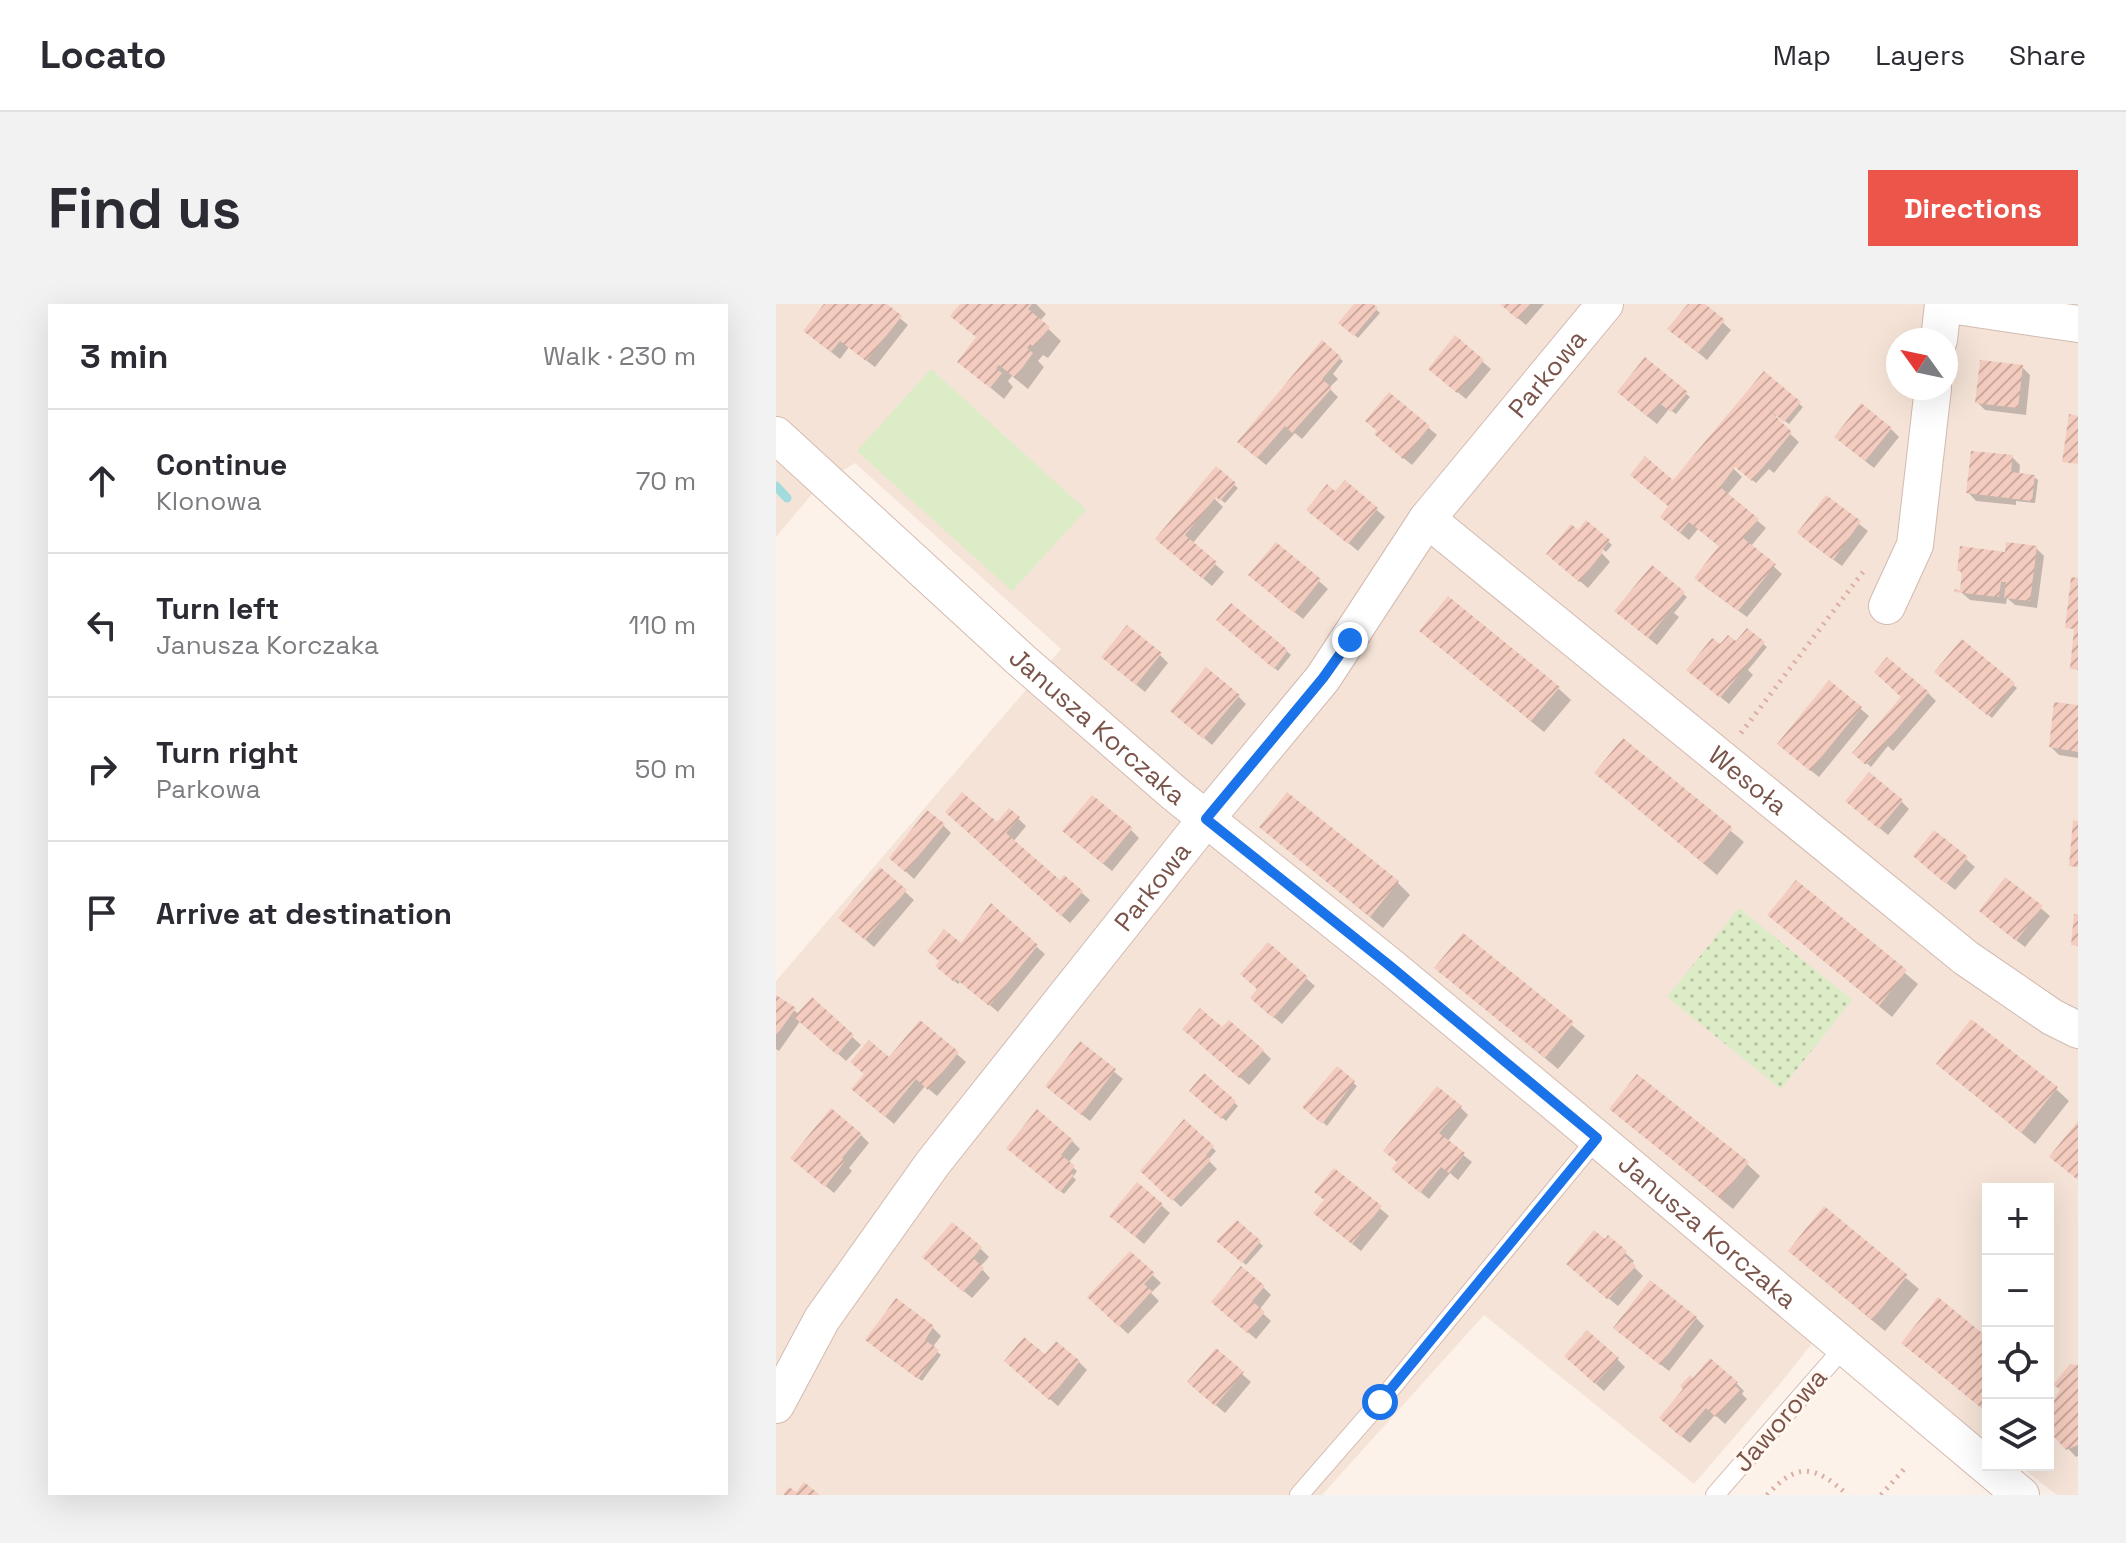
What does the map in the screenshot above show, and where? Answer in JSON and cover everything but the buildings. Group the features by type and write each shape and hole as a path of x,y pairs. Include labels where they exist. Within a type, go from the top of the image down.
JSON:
{"street":[{"name":"Parkowa","path":"776,1405 811,1337 870,1247 1005,1070 1337,661 1427,519 1605,304"},
{"path":"1940,328 1943,304 2078,324"},
{"path":"1887,606 1915,545 1932,400"},
{"name":"Janusza Korczaka","path":"776,435 1021,660 1206,819 1390,966 2021,1495"},
{"name":"Wesoła","path":"1427,519 1966,958 2028,1002 2078,1030"}],"lane":[{"path":"1299,1495 1380,1402 1597,1138"},
{"name":"Jaworowa","path":"1715,1495 1845,1346"}],"path":[{"path":"1721,759 1868,566"},
{"path":"1881,1495 1905,1468"},
{"path":"1767,1495 1784,1479 1811,1472 1824,1475 1848,1495"}],"shaded area":[{"path":"776,304 2078,304 2078,1495 2057,1495 2026,1471 2054,1471 2054,1183 1982,1183 1982,1437 1829,1322 1694,1484 1484,1315 1322,1495 776,1495 776,981 1061,649 855,463 818,487 776,537"}],"green space":[{"path":"931,369 1086,510 1012,591 857,451"},
{"path":"1739,908 1852,1000 1781,1089 1667,997"}],"waterway":[{"path":"776,486 787,498"}],"route":[{"path":"1350,640 1337,661 1206,819 1390,966 1597,1138 1380,1402"}]}
